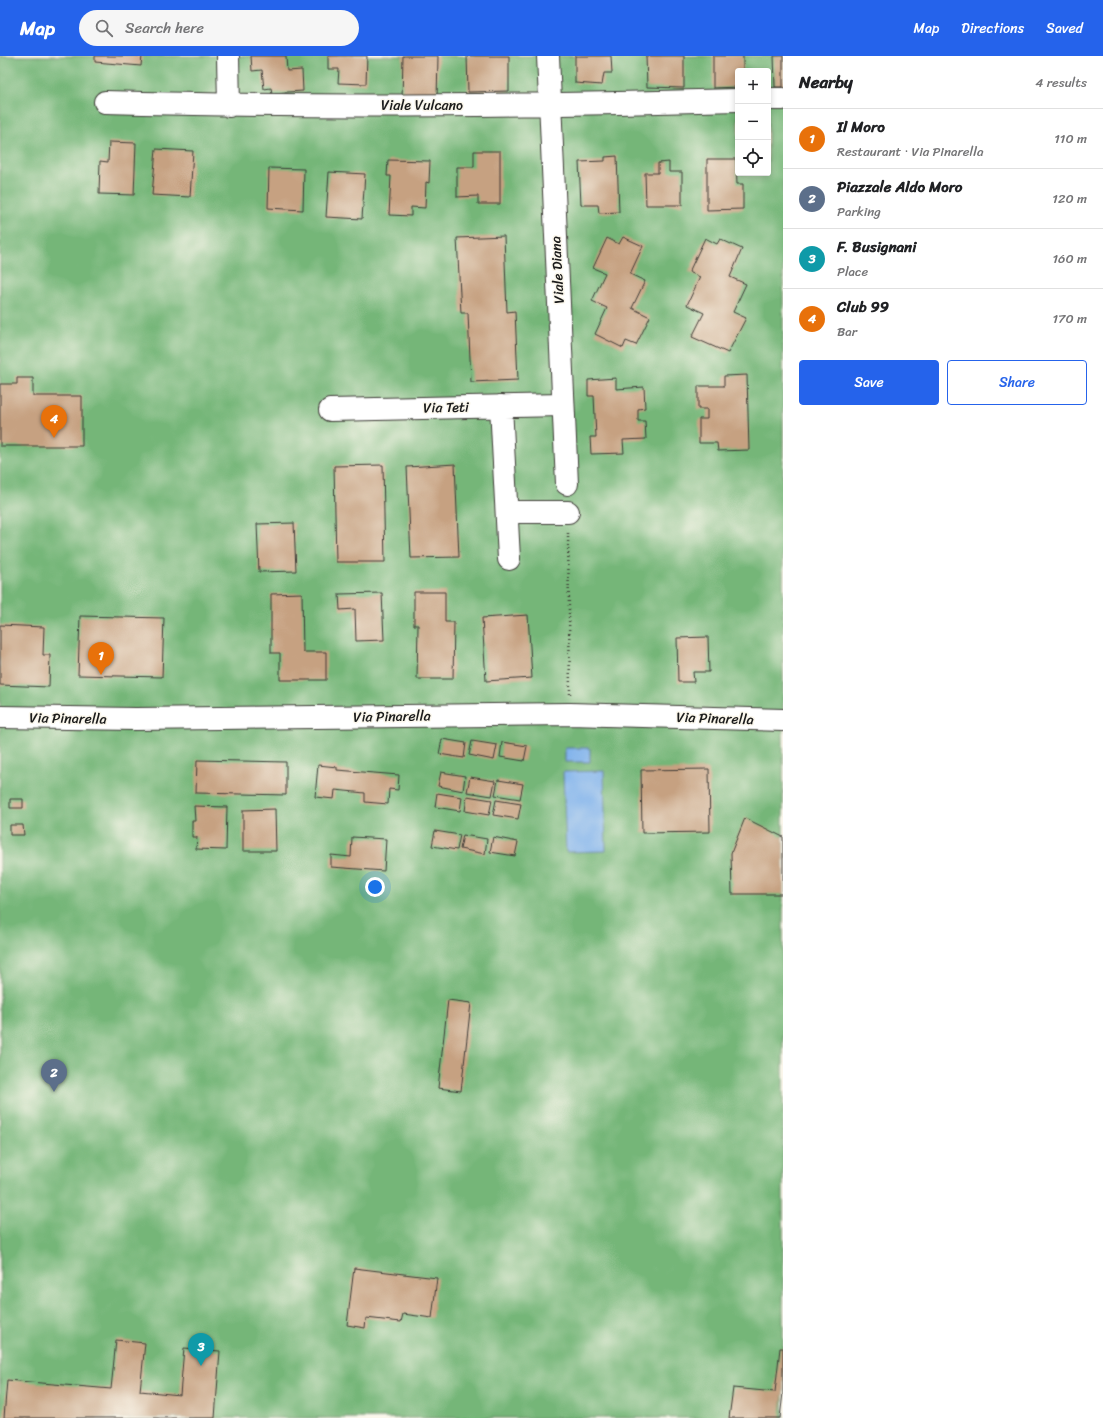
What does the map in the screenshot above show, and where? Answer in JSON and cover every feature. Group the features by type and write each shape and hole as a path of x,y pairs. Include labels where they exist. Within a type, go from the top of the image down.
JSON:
{"street":[{"path":"228,56 229,106"},
{"name":"Viale Diana","path":"548,56 567,484"},
{"path":"771,99 783,99"},
{"name":"Viale Vulcano","path":"105,102 229,106 550,105 735,100"},
{"name":"Via Teti","path":"330,410 563,405"},
{"path":"501,406 509,559"},
{"path":"507,512 568,512"},
{"name":"Via Pinarella","path":"0,717 128,719 570,714 783,720"}],"path":[{"path":"568,512 570,714"}],"green space":[{"path":"0,56 783,56 783,1418 0,1418"}],"water":[{"path":"565,748 590,748 590,762 565,762"},
{"path":"604,771 606,851 566,852 563,772"}],"building":[{"path":"95,56 142,56 141,66 95,62"},
{"path":"251,56 286,56 287,71 302,70 303,91 272,93 271,88 264,89 262,70 252,71"},
{"path":"328,56 367,56 366,84 338,83 339,69 328,69"},
{"path":"403,56 438,56 437,100 402,99"},
{"path":"467,56 509,56 509,91 468,92"},
{"path":"575,56 611,56 612,73 604,73 602,85 575,83"},
{"path":"646,56 684,56 684,88 647,87"},
{"path":"713,56 743,56 743,68 735,68 735,87 713,88"},
{"path":"774,56 783,56 783,87 775,87"},
{"path":"109,142 136,143 134,195 99,194 100,161 108,162"},
{"path":"156,149 193,151 190,197 152,195"},
{"path":"474,151 500,151 500,204 478,204 478,196 457,197 457,167 474,167"},
{"path":"617,156 619,212 599,213 598,205 581,205 579,162 605,161 605,157"},
{"path":"707,159 735,159 735,176 737,176 737,184 743,184 743,209 707,210"},
{"path":"388,160 430,161 429,183 426,182 425,208 411,207 411,216 389,215 391,176 387,176"},
{"path":"669,162 669,172 682,172 682,205 646,205 645,173 658,173 658,163"},
{"path":"269,168 304,169 303,210 268,208"},
{"path":"329,172 365,174 362,219 326,217"},
{"path":"504,236 507,312 515,311 518,380 471,382 468,313 461,313 457,238"},
{"path":"623,237 643,246 630,274 645,281 632,308 650,317 636,345 626,341 623,348 595,334 607,308 592,301 605,273 593,268 607,238 619,244"},
{"path":"705,238 717,244 720,239 742,249 730,277 746,284 733,312 746,318 728,353 692,337 704,313 687,305 700,277 689,272"},
{"path":"747,375 749,450 718,451 717,443 699,443 699,419 707,419 707,409 698,409 698,386 724,386 724,376"},
{"path":"17,378 33,378 33,396 82,396 82,446 0,446 0,384 17,384"},
{"path":"616,378 616,389 644,387 645,408 638,409 638,421 645,421 646,439 623,440 624,453 591,454 590,437 596,437 594,396 588,396 588,380"},
{"path":"455,464 459,557 411,558 407,467"},
{"path":"383,465 385,562 336,562 334,466"},
{"path":"294,523 296,571 259,572 257,524"},
{"path":"414,592 445,592 445,622 454,622 453,679 417,679 418,625 414,625"},
{"path":"302,593 303,652 326,652 326,680 280,680 280,653 271,653 271,594"},
{"path":"382,593 384,640 356,641 355,609 340,610 339,594"},
{"path":"528,615 532,678 486,681 482,618"},
{"path":"80,616 164,618 162,677 78,675"},
{"path":"0,625 44,627 43,655 50,655 49,687 0,685"},
{"path":"708,637 709,672 693,672 694,682 678,682 677,638"},
{"path":"442,739 466,743 464,758 439,754"},
{"path":"472,741 497,745 494,760 469,755"},
{"path":"502,742 527,746 524,761 500,757"},
{"path":"197,760 286,762 286,795 196,793"},
{"path":"318,765 337,767 337,770 399,775 398,790 389,789 388,804 365,802 365,793 335,790 334,799 315,797"},
{"path":"709,769 710,832 642,833 641,770"},
{"path":"441,772 465,776 463,791 438,786"},
{"path":"470,777 495,781 492,796 467,792"},
{"path":"498,780 523,784 520,799 495,795"},
{"path":"437,793 462,797 460,811 435,807"},
{"path":"467,796 492,800 489,815 465,811"},
{"path":"10,799 23,799 23,808 10,808"},
{"path":"496,800 521,804 518,819 493,815"},
{"path":"194,806 227,807 226,850 196,849 197,837 192,837 192,821 195,821"},
{"path":"275,809 276,851 243,851 243,810"},
{"path":"745,818 783,837 783,894 732,894 731,853"},
{"path":"10,825 23,825 24,835 10,835"},
{"path":"435,831 460,835 457,850 432,846"},
{"path":"463,835 487,839 485,854 460,849"},
{"path":"352,837 386,839 384,871 331,867 331,855 351,857"},
{"path":"493,837 518,842 515,856 490,852"},
{"path":"448,1000 471,1003 461,1091 438,1088"},
{"path":"354,1268 437,1278 432,1318 403,1314 401,1322 366,1318 365,1328 347,1325"},
{"path":"116,1340 145,1343 140,1391 180,1395 184,1348 220,1351 215,1418 4,1418 7,1380 111,1389"},
{"path":"780,1348 783,1348 783,1393 780,1418 729,1418 733,1388 775,1392"}],"place":[{"name":"Club 99","path":"54,438"},
{"name":"Il Moro","path":"101,675"},
{"name":"Piazzale Aldo Moro","path":"54,1092"},
{"name":"F. Busignani","path":"201,1366"}]}
